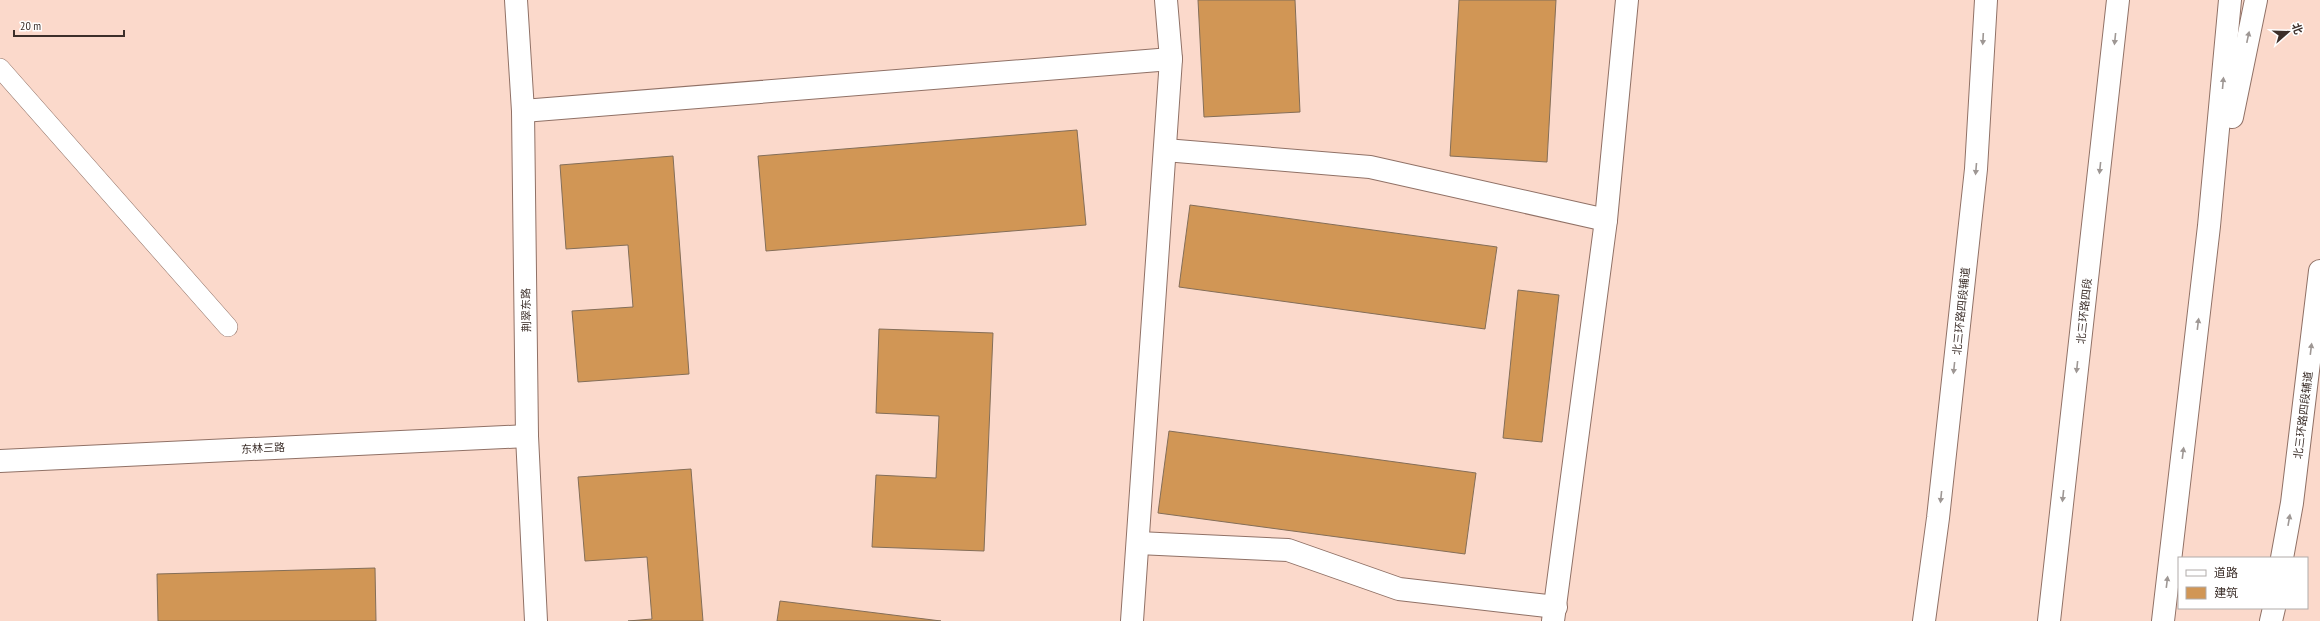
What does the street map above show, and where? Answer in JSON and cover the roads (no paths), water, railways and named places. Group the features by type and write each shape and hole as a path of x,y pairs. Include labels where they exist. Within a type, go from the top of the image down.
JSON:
{"main road":[{"name":"荆翠东路","path":"516,0 523,111 527,436 536,621"},
{"path":"1132,621 1171,59 1166,0"},
{"path":"1138,543 1288,550 1399,589 1554,614 1606,220 1627,0"},
{"name":"北三环路四段辅道","path":"1924,621 1938,518 1975,177 1986,0"},
{"name":"北三环路四段","path":"2049,621 2118,0"},
{"path":"2163,621 2209,226 2230,0"},
{"path":"2209,226 2256,0"},
{"path":"523,111 1171,59"},
{"path":"1165,150 1370,167 1606,220"},
{"name":"北三环路四段辅道","path":"2282,557 2292,503 2320,272"},
{"name":"东林三路","path":"0,461 527,436"},
{"path":"2271,621 2274,609"}],"lane":[{"path":"0,68 228,327"}]}
